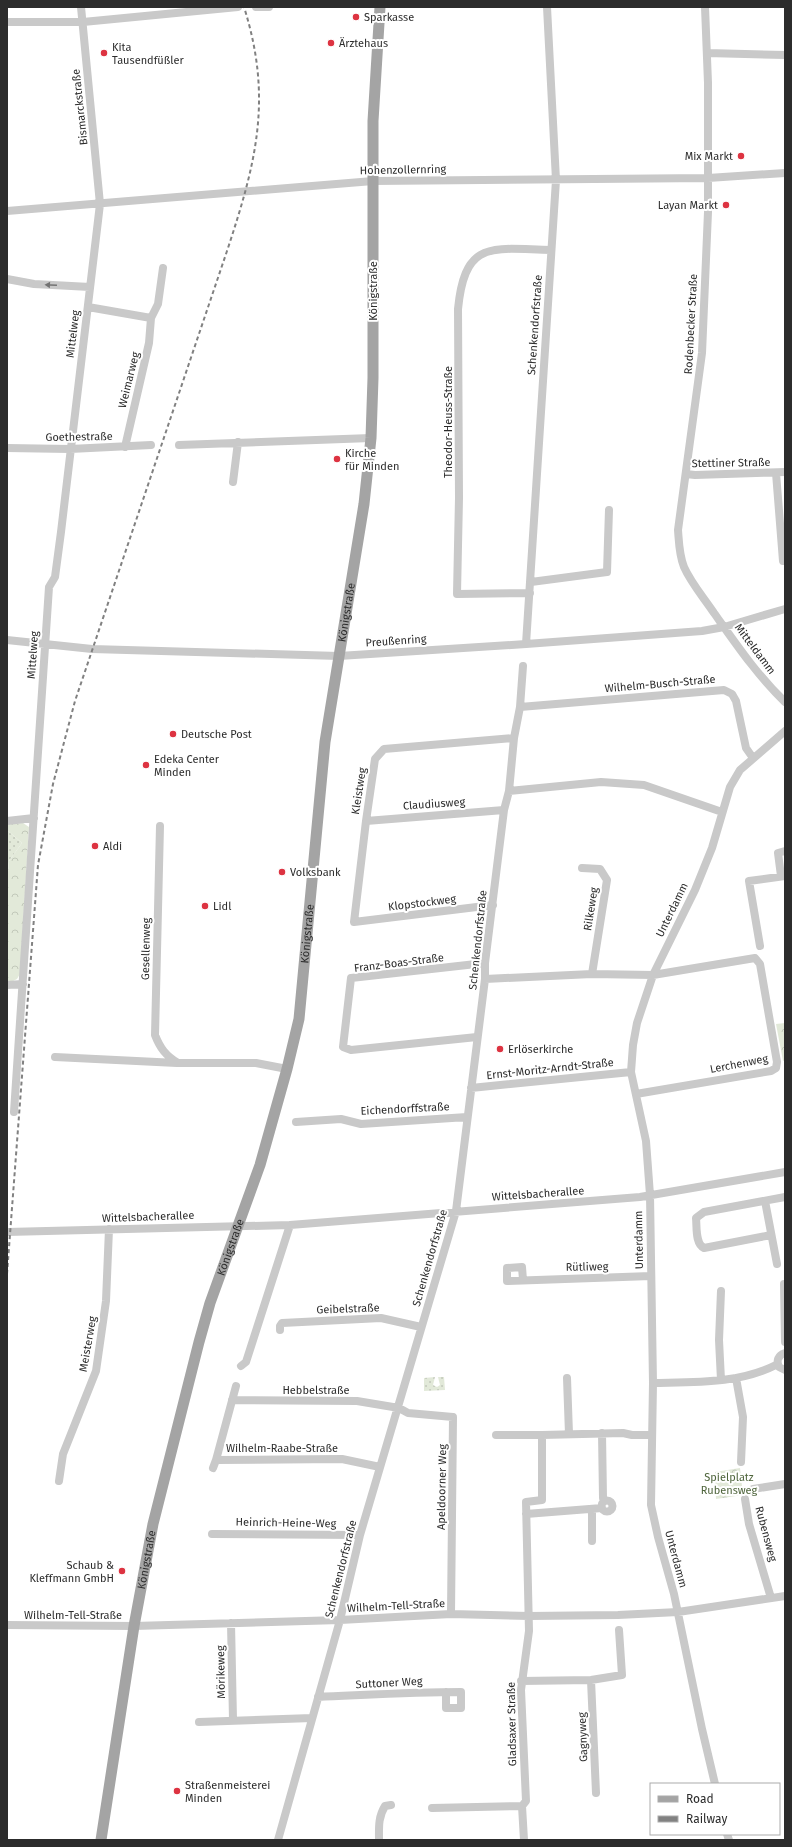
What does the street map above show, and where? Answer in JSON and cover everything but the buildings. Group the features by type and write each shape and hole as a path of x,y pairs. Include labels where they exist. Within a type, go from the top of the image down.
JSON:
{"main road":[{"name":"Königstraße","path":"101,1840 134,1626 153,1524 194,1360 210,1303 240,1226 260,1165 287,1069 299,1019 325,742 364,504 371,438 374,362 374,101 380,7"}],"street":[{"name":"Bismarckstraße","path":"81,7 100,204"},
{"path":"256,7 269,7"},
{"name":"Schenkendorfstraße","path":"526,644 556,180 547,7"},
{"name":"Rodenbecker Straße","path":"705,7 708,178 702,353 678,530 680,557 691,580 724,627"},
{"path":"7,22 82,22 238,8"},
{"path":"707,53 785,55"},
{"name":"Hohenzollernring","path":"7,211 373,181 708,178 785,173"},
{"name":"Mittelweg","path":"14,1112 49,587 56,577 100,204"},
{"name":"Theodor-Heuss-Straße","path":"530,593 457,594 460,404 459,291 470,263 479,254 496,249 551,250"},
{"name":"Weimarweg","path":"125,447 149,343 151,318 158,304 163,268"},
{"path":"7,279 34,284 90,287"},
{"path":"88,307 151,318"},
{"path":"179,445 371,438"},
{"path":"233,482 238,442"},
{"name":"Goethestraße","path":"7,448 70,449 151,445"},
{"name":"Stettiner Straße","path":"686,474 785,472"},
{"name":"Stettiner Straße","path":"776,473 783,561"},
{"path":"531,582 607,572 609,510"},
{"name":"Preußenring","path":"7,640 107,650 339,656 702,631 724,627 785,609"},
{"name":"Mitteldamm","path":"724,627 737,646 772,689 785,702"},
{"name":"Schenkendorfstraße","path":"278,1840 340,1620 360,1535 399,1408 421,1327 456,1211 485,979 485,963 504,810 509,791 514,738 520,707 523,666"},
{"name":"Wilhelm-Busch-Straße","path":"520,707 724,690 732,694 736,701 746,748 753,758"},
{"name":"Unterdamm","path":"715,1783 678,1612 658,1537 652,1505 653,1383 650,1195 646,1141 631,1072 633,1045 637,1023 653,975 695,890 712,848 730,787 740,770 785,732"},
{"name":"Kleistweg","path":"354,922 366,821 376,757 384,748 514,738"},
{"path":"509,791 601,782 644,785 722,812"},
{"name":"Claudiusweg","path":"366,821 504,810"},
{"path":"7,821 34,818"},
{"name":"Gesellenweg","path":"160,826 155,1035 160,1048 169,1058 178,1063"},
{"path":"760,946 749,881 783,876 778,853 785,851"},
{"name":"Rilkeweg","path":"582,868 600,869 607,880 592,974"},
{"name":"Klopstockweg","path":"354,922 493,906"},
{"name":"Lerchenweg","path":"636,1094 771,1071 776,1068 777,1062 760,964 758,960 755,958 653,975"},
{"name":"Franz-Boas-Straße","path":"477,1037 351,1050 342,1047 351,978 485,963"},
{"path":"485,979 592,974 653,975"},
{"path":"7,985 23,984"},
{"path":"55,1057 178,1063 256,1063 287,1069"},
{"name":"Ernst-Moritz-Arndt-Straße","path":"471,1088 631,1072"},
{"name":"Eichendorffstraße","path":"296,1122 341,1119 360,1124 467,1117"},
{"name":"Wittelsbacherallee","path":"7,1232 290,1225 650,1195 785,1172"},
{"path":"771,1235 704,1248 698,1241 696,1218 700,1214 785,1197"},
{"path":"765,1201 777,1264"},
{"path":"241,1366 246,1362 290,1225"},
{"name":"Meisterweg","path":"59,1481 63,1454 96,1371 106,1300 109,1229"},
{"name":"Rütliweg","path":"523,1280 651,1276"},
{"path":"784,1284 785,1342"},
{"path":"721,1291 719,1340 721,1380"},
{"name":"Geibelstraße","path":"280,1330 282,1323 381,1318 421,1327"},
{"path":"778,1364 779,1357 785,1353"},
{"path":"653,1383 736,1378 768,1370 778,1364"},
{"path":"778,1364 785,1370"},
{"path":"567,1378 569,1434"},
{"path":"736,1378 743,1416 741,1462"},
{"path":"216,1460 236,1386"},
{"name":"Hebbelstraße","path":"232,1400 357,1401 399,1408"},
{"name":"Apeldoorner Weg","path":"399,1408 408,1413 453,1417 451,1614"},
{"path":"602,1433 603,1498"},
{"path":"496,1435 623,1433 632,1435 652,1435"},
{"path":"542,1435 543,1513"},
{"name":"Wilhelm-Raabe-Straße","path":"213,1468 216,1460 342,1459 380,1467"},
{"path":"753,1489 785,1484"},
{"name":"Rubensweg","path":"745,1499 749,1524 766,1576 771,1598"},
{"path":"542,1500 526,1502 526,1514 592,1510 602,1508"},
{"path":"592,1510 592,1540"},
{"name":"Gladsaxer Straße","path":"524,1840 522,1806 526,1801 521,1681 530,1631 526,1514"},
{"name":"Heinrich-Heine-Weg","path":"212,1534 360,1535"},
{"name":"Wilhelm-Tell-Straße","path":"7,1625 134,1626 340,1620 451,1614 529,1616 618,1615 678,1612 785,1596"},
{"name":"Mörikeweg","path":"231,1623 233,1720"},
{"path":"521,1681 591,1680 622,1675 619,1630"},
{"name":"Gagnyweg","path":"591,1680 596,1793"},
{"name":"Suttoner Weg","path":"318,1697 446,1692 461,1692 461,1708 446,1708 446,1692"},
{"path":"199,1722 312,1718"},
{"path":"379,1840 379,1819 381,1812 385,1806 391,1805"},
{"path":"432,1808 522,1806"}],"green space":[{"path":"23,823 29,827 20,974 17,979 7,984 7,883 9,861 22,843 7,830 7,824"},
{"path":"7,830 22,843 9,861 7,883"},
{"path":"785,1023 785,1060 783,1061 776,1024"},
{"path":"435,1377 433,1385 437,1387 440,1385 438,1377 444,1377 445,1390 424,1391 424,1378"},
{"name":"Spielplatz Rubensweg","path":"740,1468 743,1495 716,1499 715,1472"}],"railway":[{"path":"7,1274 38,865 53,784 75,701 227,251 246,189 253,159 259,101 258,72 253,40 244,7"}],"place":[{"name":"Sparkasse","path":"356,17"},
{"name":"Ärztehaus","path":"331,43"},
{"name":"Kita Tausendfüßler","path":"104,53"},
{"name":"Mix Markt","path":"741,156"},
{"name":"Layan Markt","path":"726,205"},
{"name":"Kirche für Minden","path":"337,459"},
{"name":"Deutsche Post","path":"173,734"},
{"name":"Edeka Center Minden","path":"146,765"},
{"name":"Aldi","path":"95,846"},
{"name":"Volksbank","path":"282,872"},
{"name":"Lidl","path":"205,906"},
{"name":"Erlöserkirche","path":"500,1049"},
{"name":"Schaub & Kleffmann GmbH","path":"122,1571"},
{"name":"Straßenmeisterei Minden","path":"177,1791"}]}
